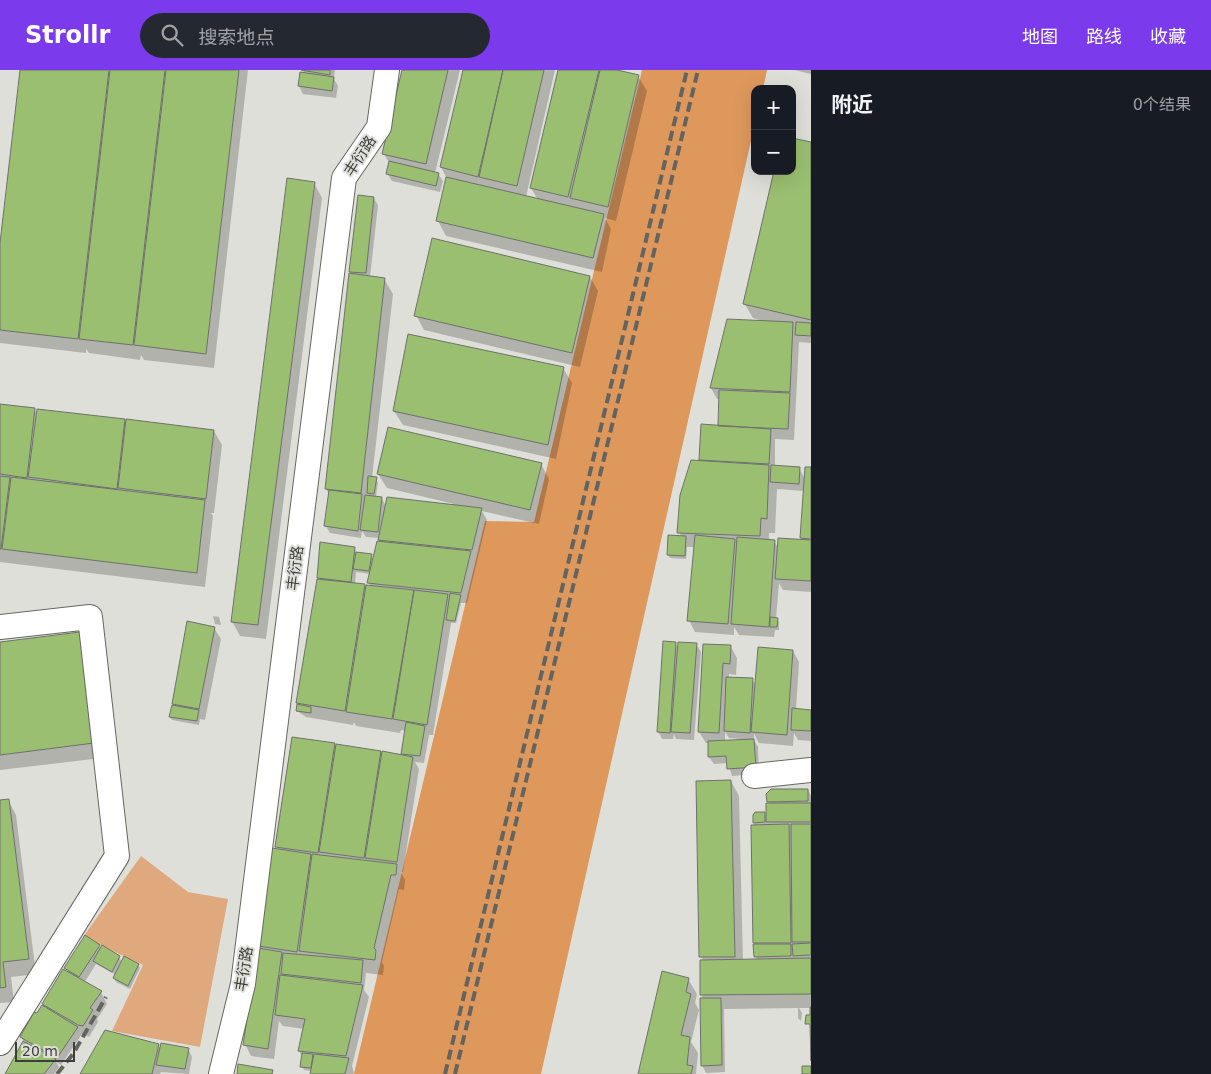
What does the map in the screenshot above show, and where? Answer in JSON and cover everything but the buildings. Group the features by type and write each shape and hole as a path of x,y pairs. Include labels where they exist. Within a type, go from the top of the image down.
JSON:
{"street":[{"name":"丰衍路","path":"221,1074 244,984 344,178 379,127 387,70"},
{"path":"0,627 90,617 118,856 0,1043"},
{"path":"754,776 811,770"}],"shaded area":[{"path":"642,70 767,70 764,85 751,85 751,141 541,1074 354,1074 485,521 534,522"},
{"path":"141,856 188,892 228,899 200,1047 112,1031 143,965 83,937"}],"railway":[{"path":"445,1074 687,70"},
{"path":"455,1074 698,70"},
{"path":"57,1074 73,1054 106,997"}]}
